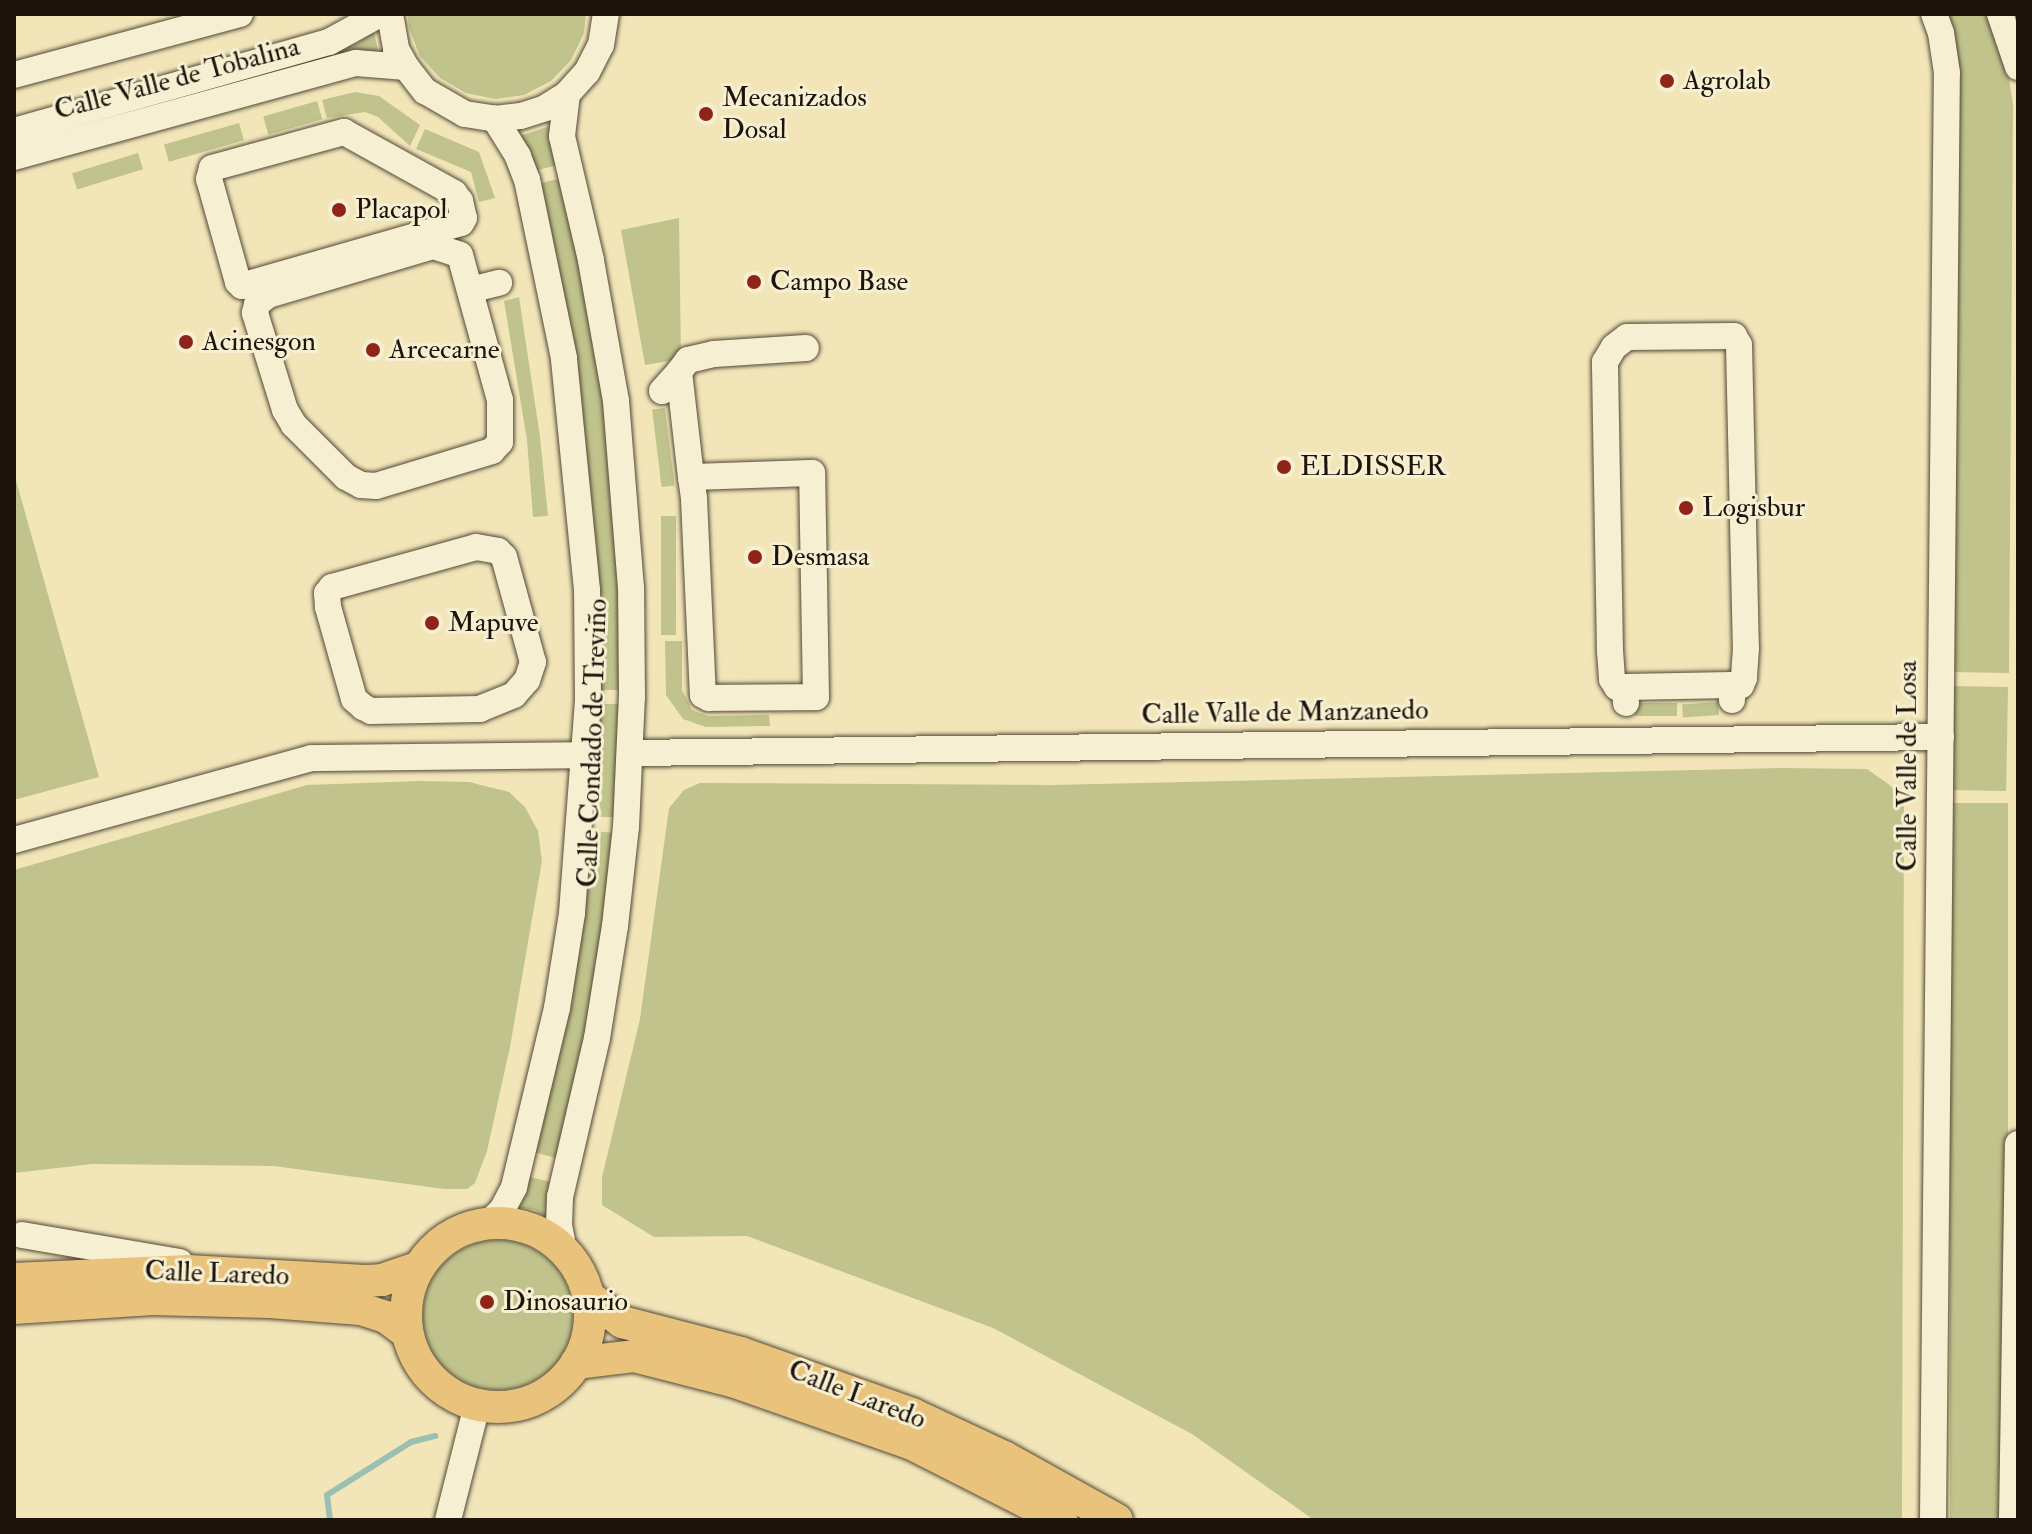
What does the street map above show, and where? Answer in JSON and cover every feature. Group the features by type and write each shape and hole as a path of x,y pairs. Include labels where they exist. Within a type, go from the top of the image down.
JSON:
{"main road":[{"path":"489,1223 530,1228 564,1251 579,1272 588,1296 588,1331 576,1363 564,1378 533,1400 515,1406 477,1405 457,1398 432,1379 414,1353 407,1333 407,1299 419,1267 448,1236 489,1223"},
{"name":"Calle Laredo","path":"14,1279 111,1272 227,1272 365,1281 382,1280 419,1267"},
{"name":"Calle Laredo","path":"588,1296 622,1322 741,1353 912,1414 1004,1457 1117,1520"},
{"name":"Calle Laredo","path":"14,1308 152,1299 270,1302 361,1309 386,1317 407,1333"},
{"name":"Calle Laredo","path":"576,1363 634,1356 735,1382 912,1444 1062,1520"}],"street":[{"path":"14,75 240,14"},
{"name":"Calle Valle de Tobalina","path":"14,131 329,42 380,14"},
{"path":"390,14 396,49 406,67 437,100 465,114 495,119 533,112 567,94 594,58 607,14"},
{"name":"Calle Valle de Losa","path":"1933,1520 1947,73 1941,33 1934,14"},
{"path":"2000,14 2018,67"},
{"name":"Calle Valle de Tobalina","path":"14,157 356,63 406,67"},
{"name":"Calle Condado de Treviño","path":"564,1251 559,1225 560,1197 604,1003 623,858 630,753 632,625 626,504 602,313 562,136 567,94"},
{"name":"Calle Condado de Treviño","path":"489,1223 502,1210 514,1187 552,1033 572,913 586,755 587,590 571,409 548,271 527,180 518,156 495,119"},
{"path":"344,132 454,193 472,213 455,227 242,286 238,282 209,179 212,168 259,146 344,132"},
{"path":"433,246 460,255 470,290 500,400 500,442 492,451 376,486 361,485 346,477 294,425 285,410 255,313 257,304 268,295 433,246"},
{"path":"470,290 499,283"},
{"path":"1734,336 1739,345 1746,648 1744,678 1732,694 1626,695 1612,679 1605,362 1614,347 1627,337 1734,336"},
{"path":"687,492 812,473 816,697 786,706 703,695 687,492 671,381 688,360 714,354 806,348"},
{"path":"476,547 498,551 504,557 533,662 527,680 514,695 480,709 391,714 371,711 354,699 328,607 327,593 332,587 476,547"},
{"name":"Calle Valle de Manzanedo","path":"630,753 1941,737"},
{"path":"14,840 311,758 586,755"},
{"path":"2012,1520 2018,1144"},
{"path":"22,1235 227,1272"},
{"path":"448,1520 477,1405"}],"green space":[{"path":"408,14 586,14 584,33 571,60 551,81 524,95 495,99 466,93 440,78 420,56 409,28"},
{"path":"1945,14 1986,14 2008,71 2013,105 2009,673 1951,672"},
{"path":"374,32 378,51 341,57 339,50 354,45"},
{"path":"355,92 379,96 420,125 410,146 378,117 365,112 327,118 322,100"},
{"path":"317,101 322,119 268,135 263,116"},
{"path":"239,123 244,140 169,162 164,144"},
{"path":"550,126 558,165 534,171 517,137"},
{"path":"425,129 479,152 495,198 479,202 471,172 416,149"},
{"path":"138,153 143,169 77,189 72,173"},
{"path":"561,178 583,276 612,460 623,690 597,690 592,523 581,403 538,184"},
{"path":"679,218 681,359 645,365 621,230"},
{"path":"519,297 540,437 548,516 533,517 527,440 504,301"},
{"path":"665,408 675,485 662,487 652,410"},
{"path":"14,473 99,777 14,800"},
{"path":"661,516 676,516 676,635 661,635"},
{"path":"665,641 682,641 682,690 692,710 708,716 769,715 770,726 706,727 683,719 666,695"},
{"path":"1951,686 2008,687 2006,791 1949,790"},
{"path":"1718,702 1719,715 1683,717 1682,705"},
{"path":"1635,703 1677,703 1677,716 1635,716"},
{"path":"597,704 622,704 622,817 597,817"},
{"path":"1781,768 1867,769 1891,786 1904,807 1902,1520 1314,1520 1192,1434 993,1328 747,1236 654,1237 602,1205 602,1177 640,1019 669,808 684,790 700,783 1053,785"},
{"path":"469,782 509,792 525,807 538,831 542,861 510,1047 487,1151 475,1183 467,1189 444,1189 274,1166 92,1164 14,1173 14,870 307,785"},
{"path":"1950,803 2008,803 2008,1520 1950,1520"},
{"path":"591,831 616,833 595,995 559,1159 534,1152"},
{"path":"529,1177 552,1182 549,1219 535,1210 518,1207"},
{"path":"498,1240 527,1245 551,1262 568,1286 573,1315 568,1344 551,1368 527,1385 498,1390 469,1385 445,1368 428,1344 423,1315 428,1286 445,1262 469,1245"}],"waterway":[{"path":"330,1520 327,1495 411,1442 435,1436"}],"place":[{"name":"Agrolab","path":"1667,81"},
{"name":"Mecanizados Dosal","path":"706,114"},
{"name":"Placapol","path":"339,210"},
{"name":"Campo Base","path":"754,282"},
{"name":"Acinesgon","path":"186,342"},
{"name":"Arcecarne","path":"373,350"},
{"name":"ELDISSER","path":"1284,467"},
{"name":"Logisbur","path":"1686,508"},
{"name":"Desmasa","path":"755,557"},
{"name":"Mapuve","path":"432,623"},
{"name":"Dinosaurio","path":"487,1302"}]}
